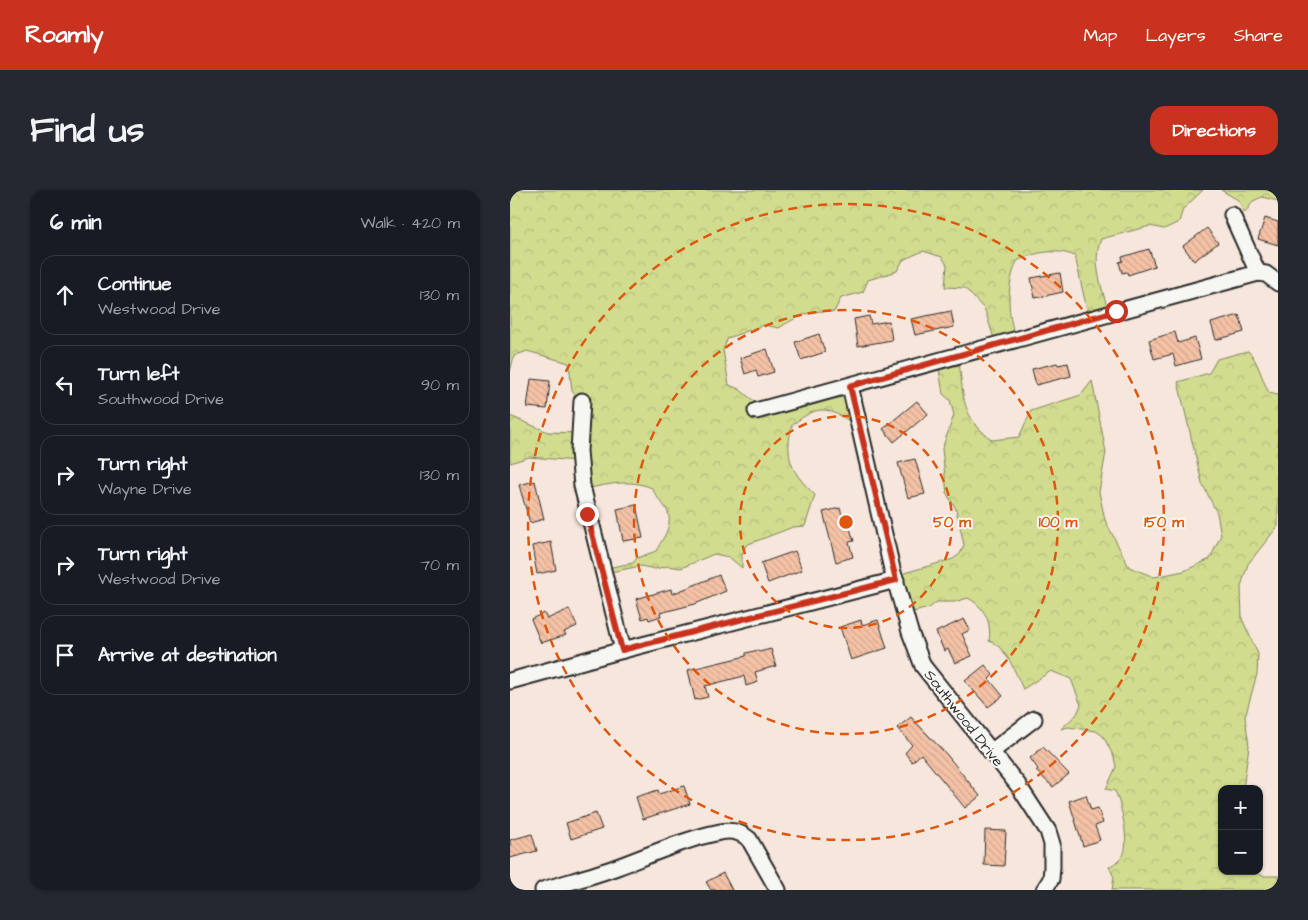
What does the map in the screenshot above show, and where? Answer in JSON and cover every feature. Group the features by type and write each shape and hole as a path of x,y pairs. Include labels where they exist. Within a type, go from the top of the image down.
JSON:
{"street":[{"path":"1232,215 1258,273"},
{"path":"756,410 850,386 1006,341 1258,273 1266,274 1278,283"},
{"name":"Southwood Drive","path":"850,386 896,580 910,632 923,666 1018,785 1041,818 1052,844 1051,879 1044,890"},
{"path":"582,401 579,451 582,486 622,650"},
{"path":"510,682 622,650 896,580"},
{"path":"991,752 1034,719"},
{"path":"543,890 720,832 742,833 749,839 778,890"}],"green space":[{"path":"510,190 1203,190 1183,209 1179,222 1164,229 1150,226 1101,239 1097,257 1098,267 1109,314 1089,319 1075,256 1060,252 1031,255 1017,261 1011,279 1009,306 1014,333 996,345 985,310 965,288 945,287 947,265 942,257 923,251 903,260 897,271 868,280 863,292 841,298 834,312 812,312 792,320 779,328 764,325 728,338 723,350 729,385 739,389 764,409 846,388 857,425 831,411 818,410 792,425 789,456 800,479 815,495 805,526 793,527 746,545 742,555 742,568 729,557 714,554 681,568 668,566 655,569 641,566 600,574 601,569 633,563 637,558 656,551 669,524 668,513 652,488 643,485 617,483 581,490 577,461 529,457 510,463 510,416 548,432 578,433 581,402 572,391 569,363 527,351 514,356 510,372"},
{"path":"1221,190 1278,190 1278,201 1262,197 1253,201 1245,213 1238,200"},
{"path":"1248,351 1257,365 1269,393 1278,395 1278,526 1248,564 1241,586 1242,619 1258,654 1257,674 1245,717 1249,746 1244,785 1218,785 1218,875 1278,876 1278,890 1112,890 1114,877 1109,867 1121,858 1126,844 1122,814 1115,791 1106,789 1116,767 1114,757 1103,736 1096,731 1068,727 1061,729 1077,714 1081,705 1071,679 1051,671 1023,689 1005,654 1000,648 989,641 988,622 979,606 968,598 954,602 937,602 929,608 905,614 894,576 953,559 960,554 964,545 956,509 947,494 942,449 954,415 950,400 943,394 938,363 959,362 963,397 969,415 974,423 992,440 1019,437 1031,411 1081,395 1092,381 1106,452 1099,492 1105,520 1129,567 1154,577 1184,571 1210,559 1221,535 1217,513 1202,483 1178,382 1209,373 1217,359"}],"building":[{"path":"1265,218 1278,222 1278,245 1258,239"},
{"path":"1207,228 1218,243 1194,261 1183,246"},
{"path":"1149,249 1155,266 1128,275 1127,272 1122,273 1119,262 1123,261 1122,257"},
{"path":"1060,273 1063,292 1035,298 1031,278"},
{"path":"951,311 954,327 915,335 911,319"},
{"path":"1239,315 1244,332 1216,340 1211,323"},
{"path":"869,316 871,324 889,321 892,340 858,346 854,319"},
{"path":"1175,332 1178,343 1195,338 1201,359 1176,366 1173,354 1154,359 1149,340"},
{"path":"819,334 825,352 801,360 795,342"},
{"path":"767,349 774,372 758,377 756,370 745,374 740,358"},
{"path":"1057,363 1058,365 1068,363 1071,376 1036,385 1032,369"},
{"path":"531,379 550,381 547,409 527,407"},
{"path":"917,401 928,414 894,442 883,429"},
{"path":"915,459 925,494 908,498 898,463"},
{"path":"535,481 544,519 530,523 519,485"},
{"path":"636,505 643,538 623,541 617,509"},
{"path":"840,508 846,530 850,529 854,541 849,542 853,557 836,562 823,512"},
{"path":"551,542 556,570 537,574 532,546"},
{"path":"795,551 802,570 768,583 761,563"},
{"path":"719,575 726,591 695,604 660,613 661,616 649,620 648,617 642,619 636,599 671,589 672,594"},
{"path":"569,609 577,626 564,632 566,635 541,643 531,619 544,613 547,619"},
{"path":"964,619 970,630 962,634 972,656 955,663 948,649 944,651 936,632"},
{"path":"861,620 862,625 878,620 887,648 851,660 840,627"},
{"path":"771,649 776,666 755,672 758,682 746,686 744,676 705,686 708,697 695,700 688,670 746,656 746,653"},
{"path":"985,665 993,675 989,679 1003,696 988,707 965,681"},
{"path":"911,717 947,755 980,796 965,808 921,754 912,762 905,753 912,745 897,728"},
{"path":"1043,747 1069,774 1053,787 1036,771 1038,769 1030,758"},
{"path":"684,786 690,804 643,819 636,797 658,790 659,794"},
{"path":"1086,795 1091,810 1098,808 1103,823 1095,826 1100,840 1083,846 1069,801"},
{"path":"596,813 602,829 571,839 566,823"},
{"path":"985,830 1006,831 1004,866 984,865"},
{"path":"532,834 537,851 510,858 510,840"},
{"path":"723,873 732,890 711,890 706,882"}],"route":[{"path":"587,514 622,650 896,580 850,386 890,373 1116,311"}]}
